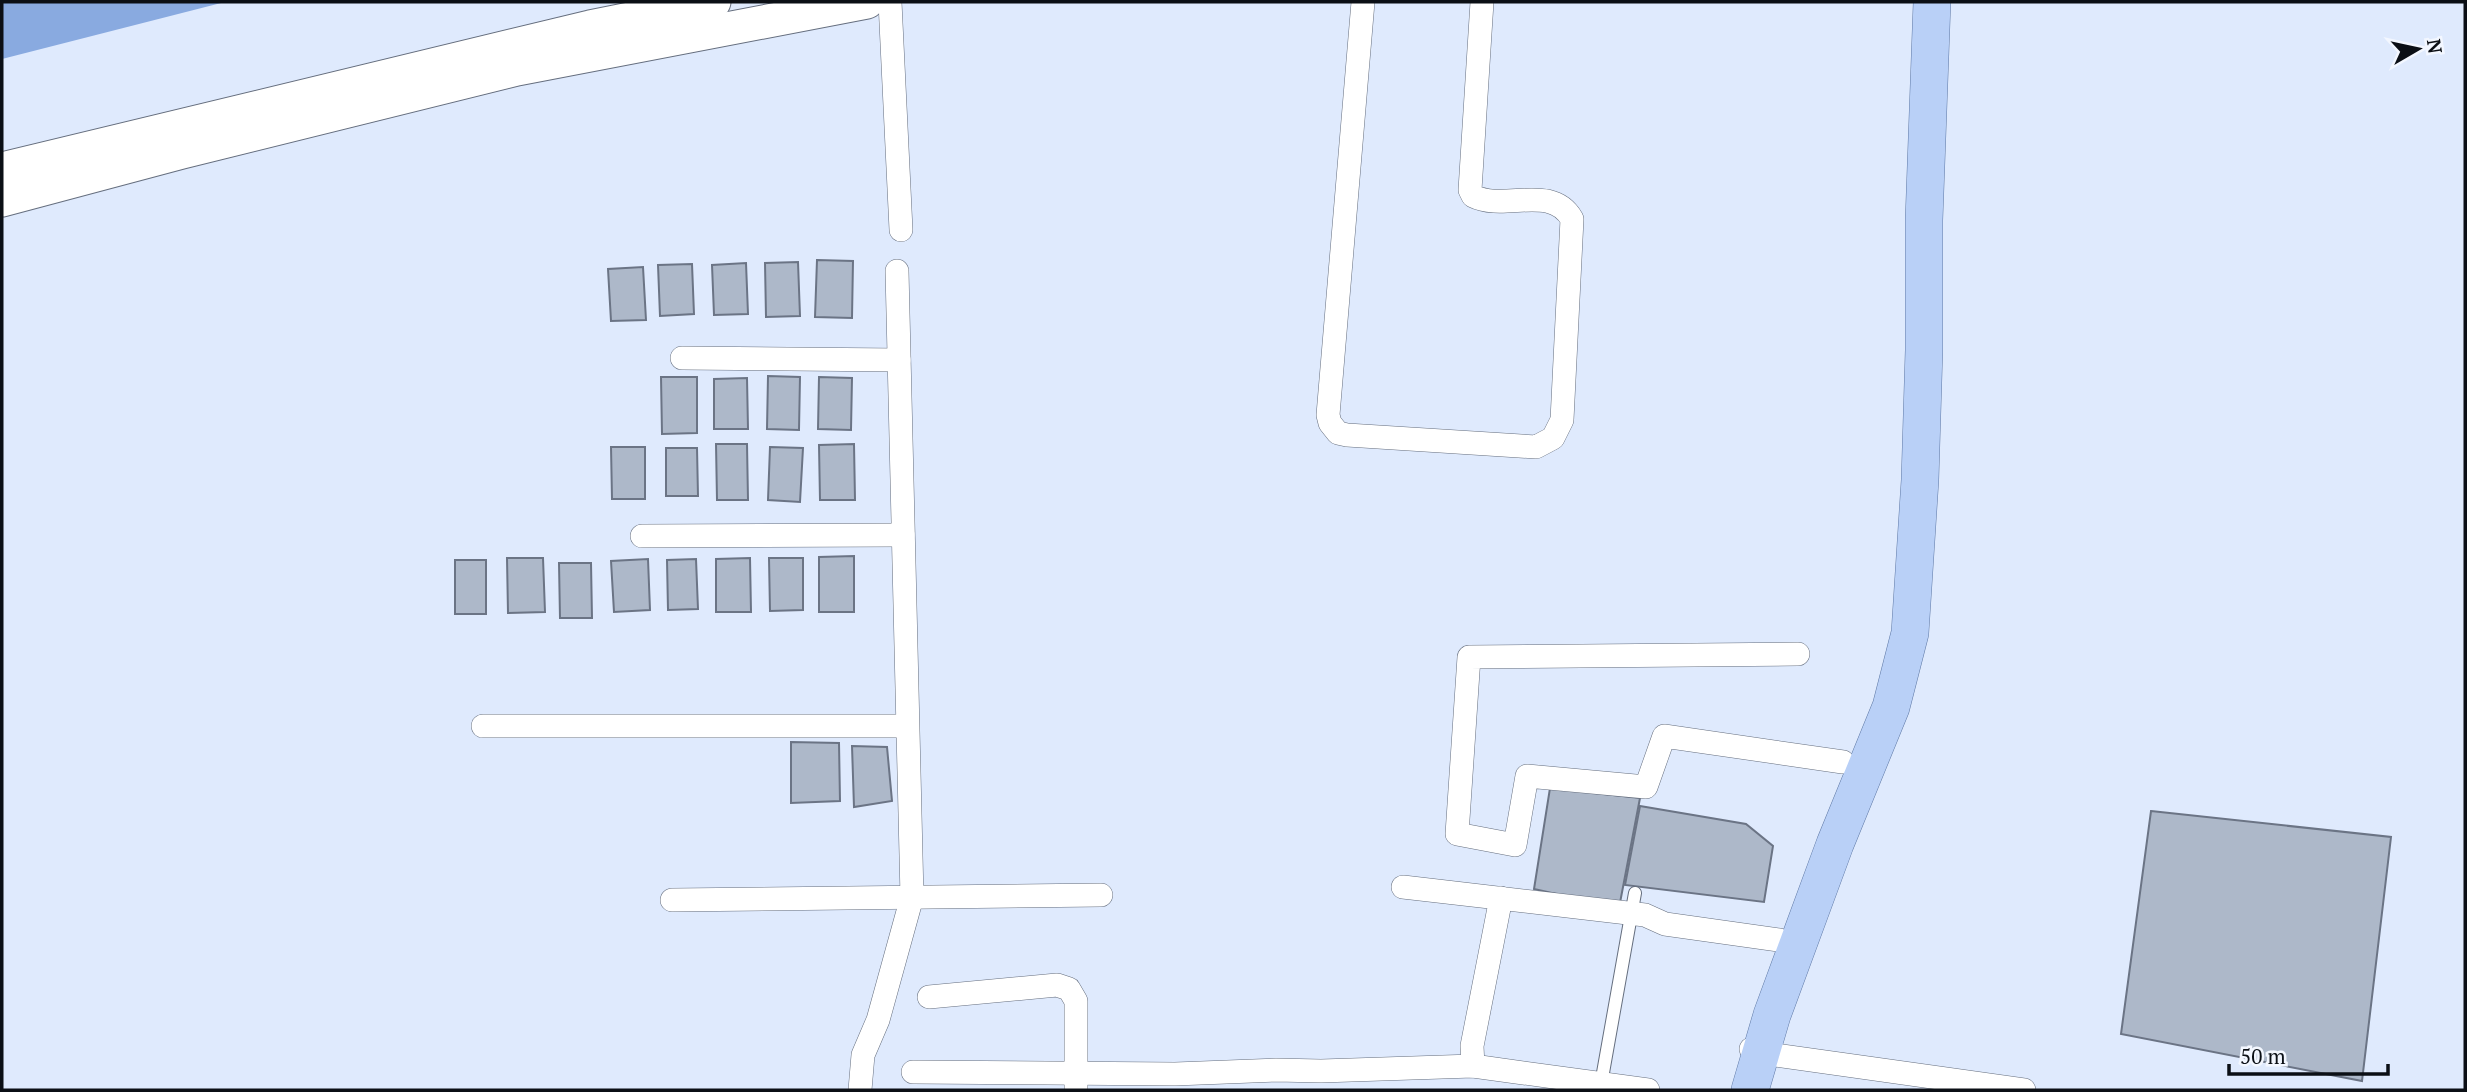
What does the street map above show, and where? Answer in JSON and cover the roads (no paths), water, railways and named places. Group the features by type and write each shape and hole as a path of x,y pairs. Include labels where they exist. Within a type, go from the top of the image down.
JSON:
{"main road":[{"path":"2,200 182,152 517,69 593,40 714,2"},
{"path":"2,169 593,40 867,2"},
{"path":"1750,1090 1753,1050 1779,940 1811,842 1872,688 1883,644 1898,515 1915,2"},
{"path":"1730,1090 1772,1015 1835,844 1891,707 1910,633 1920,480 1924,220 1932,2"}],"street":[{"path":"890,2 901,230"},
{"path":"1363,2 1329,423 1338,433 1347,435 1536,447 1553,438 1562,420 1572,219 1560,205 1549,200 1485,200 1473,197 1470,190 1482,2"},
{"path":"860,1090 863,1055 878,1020 912,897 897,271"},
{"path":"682,358 899,360"},
{"path":"642,536 903,535"},
{"path":"1798,654 1469,657 1457,834 1515,845 1527,776 1646,787 1664,736 1843,762"},
{"path":"483,726 907,726"},
{"path":"1403,887 1502,898 1633,903 1645,915 1665,923 1779,940"},
{"path":"672,900 1101,895"},
{"path":"1473,1066 1472,1046 1502,898"},
{"path":"929,998 1057,985 1069,989 1076,1001 1076,1082"},
{"path":"1753,1050 2024,1090"},
{"path":"913,1072 1076,1082 1175,1074 1277,1080 1321,1071 1473,1066 1648,1090"}],"lane":[{"path":"1601,1084 1633,903"}],"water":[{"path":"2,2 225,2 2,59"}]}
